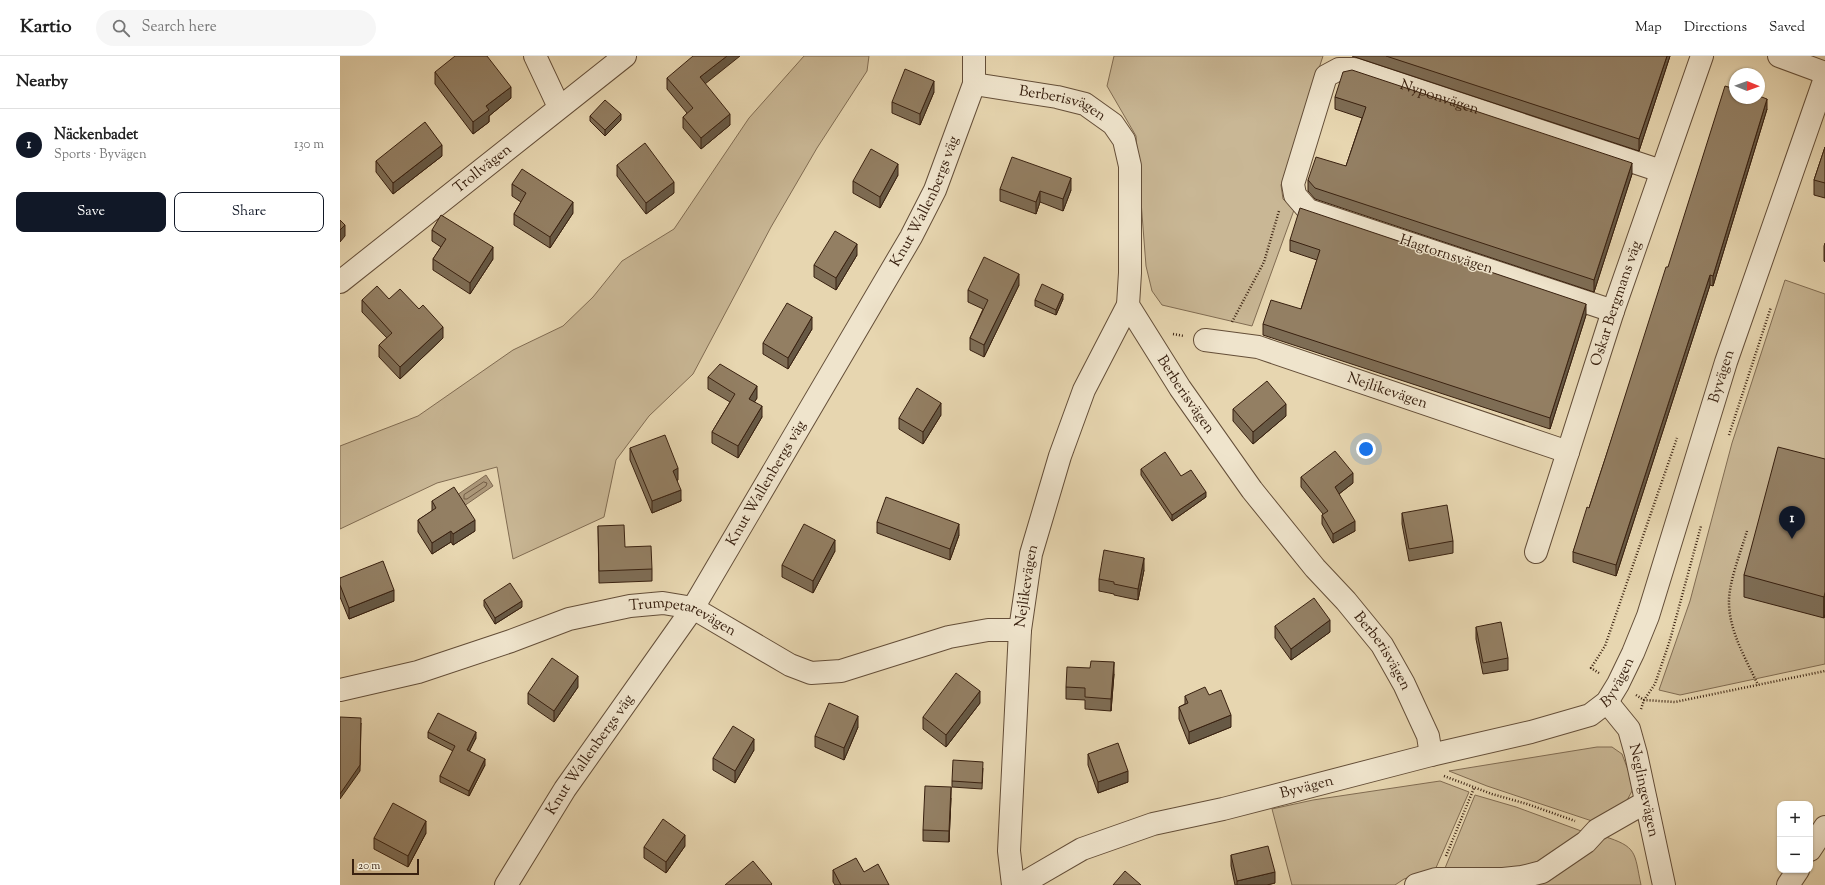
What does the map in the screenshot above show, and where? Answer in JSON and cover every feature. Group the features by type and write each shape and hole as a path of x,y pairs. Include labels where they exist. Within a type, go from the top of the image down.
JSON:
{"street":[{"path":"535,56 559,107"},
{"name":"Trollvägen","path":"340,282 625,56"},
{"name":"Knut Wallenbergs väg","path":"506,885 565,789 693,608 910,237 935,190 974,84 974,56"},
{"name":"Oskar Bergmans väg","path":"1536,552 1613,310 1702,56"},
{"path":"1779,56 1825,73"},
{"name":"Nyponvägen","path":"1294,190 1326,76 1339,69 1354,69 1661,171"},
{"name":"Byvägen","path":"1020,885 1082,849 1153,824 1223,809 1431,755 1561,725 1590,715 1607,702 1633,653 1648,616 1726,362 1825,78"},
{"name":"Berberisvägen","path":"974,84 1057,97 1085,104 1113,124 1124,140 1130,166 1130,272 1128,305 1180,388 1252,490 1314,568 1346,601 1382,645 1404,684 1428,736 1431,755"},
{"name":"Hagtornsvägen","path":"1294,190 1308,210 1613,310"},
{"name":"Nejlikevägen","path":"1013,885 1009,851 1020,630 1031,554 1060,456 1084,390 1128,305"},
{"name":"Nejlikevägen","path":"1213,341 1258,347 1568,452"},
{"name":"Trumpetarevägen","path":"340,690 418,672 511,641 569,619 630,606 663,603 693,608 790,665 811,673 841,671 949,637 988,630 1020,630"},
{"name":"Neglingevägen","path":"1607,702 1629,729 1636,754 1664,885"},
{"path":"1426,882 1503,880 1542,872 1562,860 1586,842 1597,830 1646,802"},
{"path":"1813,845 1825,827"},
{"path":"1788,885 1796,873"}],"path":[{"path":"1213,341 1264,262 1278,212 1294,190"},
{"path":"1729,436 1772,304"},
{"path":"1641,711 1644,700 1655,684 1670,640 1703,518"},
{"path":"1747,531 1731,590 1729,603 1735,636 1758,685"},
{"path":"1644,700 1675,702 1825,672"},
{"path":"1431,755 1432,772 1449,777 1474,788 1558,815 1597,830"},
{"path":"1426,882 1474,788"}],"shaded area":[{"path":"804,56 869,56 867,71 817,148 771,227 693,374 649,416 616,460 604,517 513,559 497,467 437,483 340,529 340,446 418,416 513,350 563,326 593,297 622,261 674,229 749,118"},
{"path":"1114,56 1323,56 1281,185 1283,199 1294,210 1252,326 1162,305 1152,291 1146,266 1136,136 1107,86"},
{"path":"1785,280 1825,294 1825,664 1680,695 1659,690 1690,601 1732,443"},
{"path":"1597,747 1612,747 1622,754 1633,783 1632,791 1625,804 1598,823 1487,786 1449,771"},
{"path":"1440,781 1469,792 1435,870 1404,879 1395,885 1292,885 1272,809 1313,800"},
{"path":"1475,795 1516,807 1584,832 1555,854 1519,871 1443,873"},
{"path":"1603,836 1629,848 1635,858 1641,885 1532,885"}],"water":[{"path":"486,475 493,486 464,506 457,495"}],"building":[{"path":"455,56 487,56 511,87 486,106 489,110 473,122 435,72"},
{"path":"693,56 727,56 700,77 730,114 701,138 683,117 693,108 667,78"},
{"path":"1386,56 1667,56 1639,139"},
{"path":"905,69 934,81 920,114 892,102"},
{"path":"1352,70 1632,163 1594,280 1315,188 1308,180 1316,157 1346,166 1366,107 1335,97 1343,72"},
{"path":"1725,86 1729,87 1729,104 1765,104 1765,98 1767,99 1713,276 1710,275 1616,565 1573,552 1587,507 1589,508 1605,459 1666,267 1668,267"},
{"path":"605,100 621,114 605,130 590,116"},
{"path":"425,122 442,145 393,183 376,161"},
{"path":"645,143 674,182 646,203 617,165"},
{"path":"1825,147 1825,183 1814,180"},
{"path":"871,149 898,164 880,197 853,181"},
{"path":"1012,157 1071,178 1063,199 1040,191 1036,202 1000,189"},
{"path":"522,169 573,202 550,237 514,214 526,193 512,184"},
{"path":"1300,208 1586,304 1550,418 1263,324 1271,300 1301,309 1320,250 1290,240"},
{"path":"441,215 493,247 470,283 433,259 446,239 432,230"},
{"path":"340,220 345,225 340,230"},
{"path":"835,231 857,244 836,278 814,265"},
{"path":"984,257 1019,274 984,345 970,338 988,300 968,290"},
{"path":"1042,284 1063,294 1056,310 1035,300"},
{"path":"377,286 389,299 400,289 419,309 423,305 443,327 400,367 379,345 392,333 362,300"},
{"path":"787,303 812,317 788,358 763,343"},
{"path":"720,364 757,386 749,399 762,406 738,446 712,432 735,394 708,377"},
{"path":"1267,381 1286,404 1253,432 1233,409"},
{"path":"917,388 941,403 923,432 899,418"},
{"path":"665,435 678,468 673,471 681,490 652,501 630,448"},
{"path":"1778,447 1825,459 1824,597 1744,575"},
{"path":"1335,451 1353,473 1335,487 1355,521 1333,534 1322,515 1328,511 1301,477"},
{"path":"1165,452 1181,476 1191,470 1206,492 1172,515 1141,469"},
{"path":"454,487 475,520 453,534 451,531 432,543 418,520 436,508 432,501"},
{"path":"886,497 959,524 950,549 877,522"},
{"path":"1447,505 1453,541 1409,549 1402,513"},
{"path":"804,524 835,540 813,581 782,565"},
{"path":"624,525 625,547 651,546 652,569 599,571 598,526"},
{"path":"1104,550 1144,558 1138,589 1099,579"},
{"path":"383,561 394,590 349,608 340,585 340,578"},
{"path":"510,583 522,601 495,618 484,600"},
{"path":"1314,598 1330,620 1291,649 1275,626"},
{"path":"1501,622 1508,658 1483,663 1476,627"},
{"path":"552,658 578,676 554,711 528,693"},
{"path":"1091,661 1114,662 1111,699 1085,697 1085,688 1066,687 1067,667 1090,668"},
{"path":"956,673 980,691 946,735 923,717"},
{"path":"1205,687 1209,695 1221,690 1231,715 1189,732 1179,707 1188,703 1185,696"},
{"path":"829,703 858,716 844,748 815,736"},
{"path":"438,713 476,732 467,750 485,759 469,791 440,776 455,746 428,732"},
{"path":"340,717 361,718 360,765 340,794"},
{"path":"733,726 754,739 735,771 713,758"},
{"path":"1118,743 1128,771 1098,782 1088,754"},
{"path":"953,760 983,762 982,783 952,781"},
{"path":"925,786 951,787 949,831 923,830"},
{"path":"393,803 426,821 408,856 374,838"},
{"path":"663,819 685,835 666,862 644,847"},
{"path":"1268,846 1275,872 1237,881 1231,855"},
{"path":"856,858 864,872 878,864 889,885 841,885 833,870"},
{"path":"753,861 772,884 771,885 725,885"},
{"path":"1125,871 1141,885 1113,885"}],"place":[{"name":"Näckenbadet","path":"1792,539"}]}
